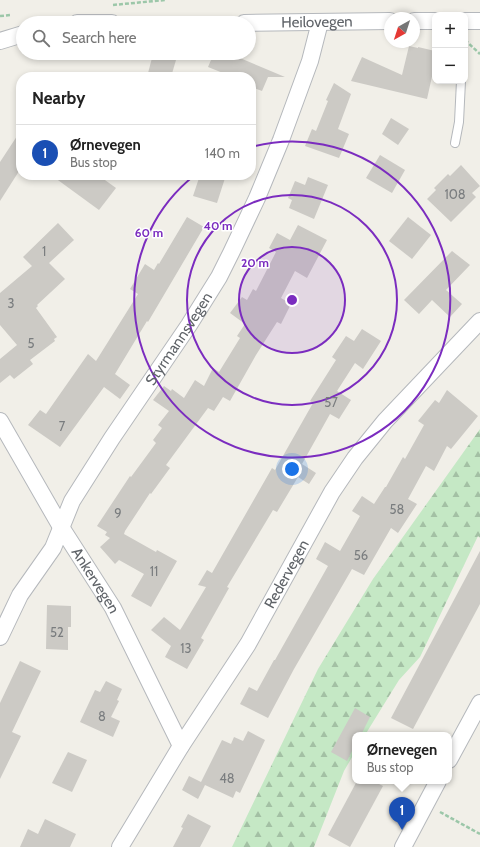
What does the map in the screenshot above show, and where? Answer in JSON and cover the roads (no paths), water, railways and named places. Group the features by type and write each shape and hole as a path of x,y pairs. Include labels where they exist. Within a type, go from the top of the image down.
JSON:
{"street":[{"name":"Heilovegen","path":"256,23 384,21"},
{"path":"420,21 432,21"},
{"path":"468,21 480,21"},
{"name":"Styrmannsvegen","path":"0,637 20,595 53,548 60,527 72,501 112,438 190,325 231,253 257,198 281,140 310,61 320,22"},
{"path":"0,41 16,36"},
{"name":"Redervegen","path":"120,847 181,746 248,644 324,506 355,458 385,421 480,321"},
{"name":"Ankervegen","path":"0,421 60,527 113,608 181,746"},
{"path":"452,755 478,713"},
{"path":"403,847 436,784"}],"lane":[{"path":"456,143 459,122 461,84"}],"place":[{"name":"Ørnevegen","path":"402,830"}]}
